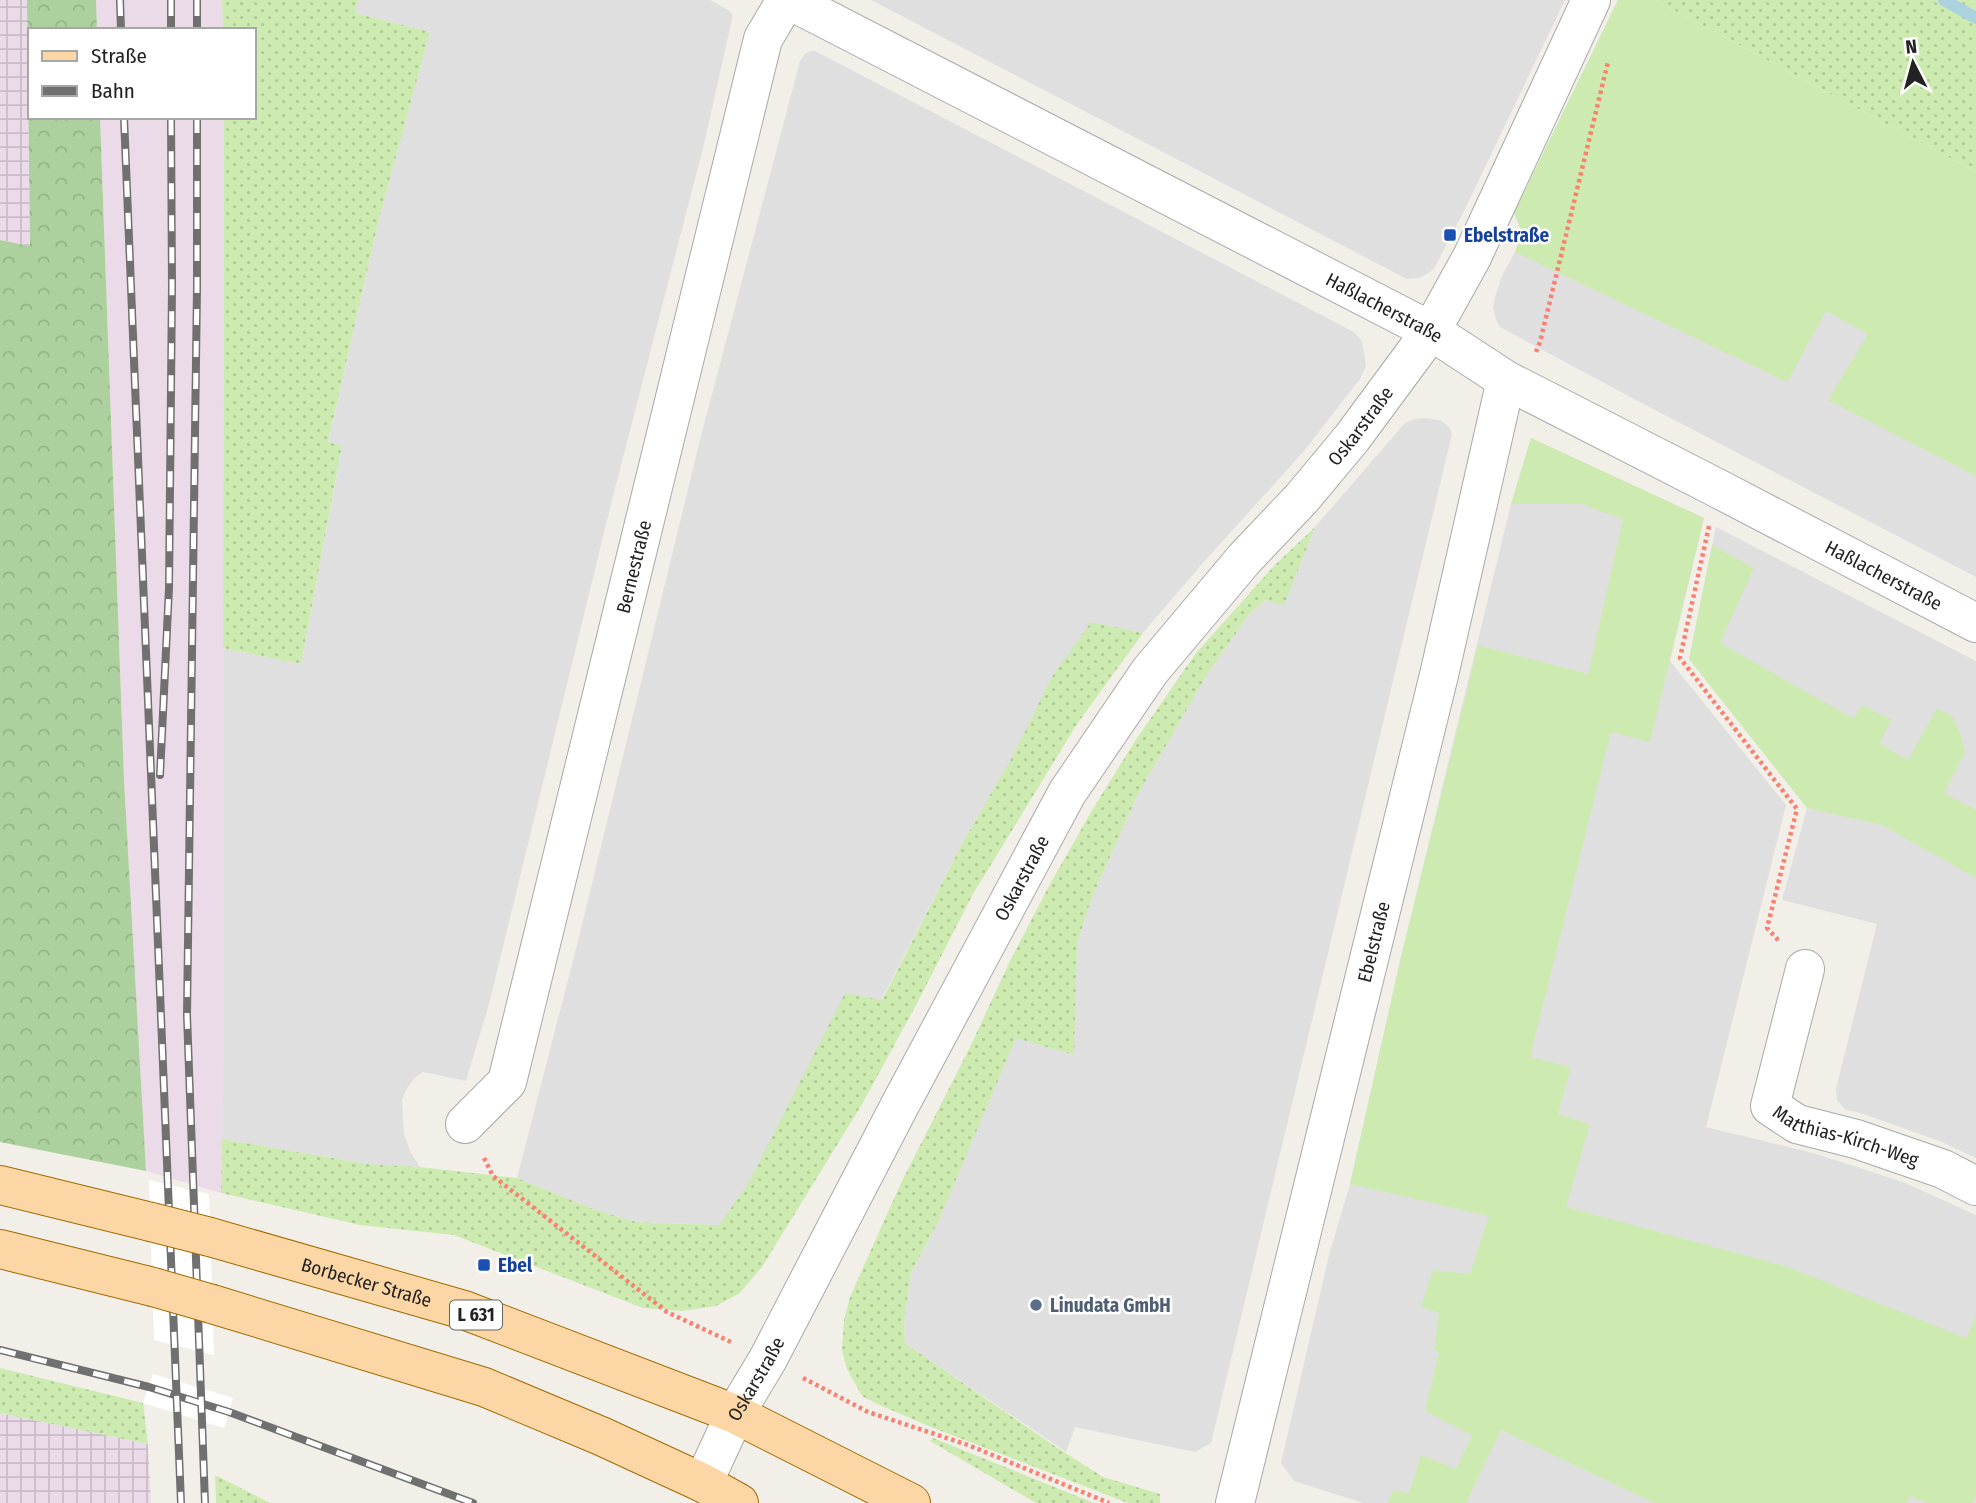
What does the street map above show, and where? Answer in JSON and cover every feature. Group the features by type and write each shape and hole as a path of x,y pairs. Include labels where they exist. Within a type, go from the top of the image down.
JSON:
{"main road":[{"name":"Borbecker Straße","path":"0,1185 211,1237 464,1310 735,1414 911,1503"},
{"path":"0,1249 153,1287 484,1387 601,1436 703,1483 739,1503"}],"street":[{"name":"Haßlacherstraße","path":"788,0 1431,331 1513,383 1976,623"},
{"name":"Bernestraße","path":"465,1124 507,1082 763,39 788,0"},
{"path":"1431,331 1472,257 1591,0"},
{"name":"Oskarstraße","path":"703,1483 735,1414 768,1359 1067,793 1150,671 1245,558 1352,438 1431,331"},
{"name":"Ebelstraße","path":"1235,1503 1513,383"},
{"name":"Matthias-Kirch-Weg","path":"1805,969 1770,1106 1797,1124 1856,1139 1943,1169 1976,1186"}],"path":[{"path":"1513,383 1540,342 1611,52"},
{"path":"1717,488 1680,658 1797,809 1767,928 1805,969"},
{"path":"465,1124 493,1177 667,1312 768,1359 868,1412 968,1445 1109,1503"}],"shaded area":[{"path":"0,0 27,0 30,246 0,240"},
{"path":"96,0 222,0 223,28 97,28"},
{"path":"358,0 710,0 733,15 704,144 610,508 489,1004 466,1081 423,1072 407,1088 402,1100 404,1134 420,1167 367,1164 222,1139 223,648 301,664 342,447 328,443 379,219 430,32 354,13"},
{"path":"871,0 1565,0 1434,269 1419,278 1407,279"},
{"path":"1618,0 1976,172 1976,577 1500,327 1493,307 1495,297 1522,233 1514,213"},
{"path":"811,51 1354,332 1362,341 1366,366 1360,379 1304,451 1143,633 1091,622 963,842 881,1000 719,1225 636,1222 593,1209 517,1178 578,941 701,436 800,61"},
{"path":"100,119 224,119 221,1193 146,1171 124,780"},
{"path":"1424,418 1440,420 1450,428 1452,434 1211,1443 1195,1452 1075,1427 1066,1452 905,1343 904,1322 911,1273 939,1220 1016,1037 1073,1055 1077,944 1091,900 1138,794 1208,673 1248,616 1265,600 1284,604 1315,527 1405,423"},
{"path":"1531,438 1704,518 1670,661 1786,805 1706,1127 1813,1153 1903,1182 1976,1215 1976,1503 1363,1503 1294,1481 1281,1463 1511,504"},
{"path":"1716,527 1976,661 1976,1158 1942,1142 1846,1110 1837,1100 1836,1089 1877,924 1782,900 1807,808 1689,659"},
{"path":"0,1413 148,1444 151,1503 0,1503"}],"green space":[{"path":"27,0 96,0 97,28 28,28 28,82"},
{"path":"222,0 358,0 355,13 430,32 379,219 328,442 342,446 301,664 223,648 224,119 256,119 256,28 223,28"},
{"path":"1618,0 1655,0 1976,172 1976,476 1828,400 1868,334 1826,311 1787,382 1515,252 1522,233 1514,213"},
{"path":"1655,0 1976,0 1976,172"},
{"path":"28,119 100,119 124,780 146,1171 0,1142 0,240 30,246"},
{"path":"1531,438 1704,518 1650,742 1611,732 1530,1057 1571,1067 1558,1114 1590,1124 1566,1207 1785,1266 1966,1338 1976,1316 1976,1496 1973,1503 1928,1503 1910,1496 1907,1503 1654,1503 1501,1430 1466,1503 1388,1503 1394,1490 1409,1493 1421,1455 1456,1469 1472,1435 1425,1411 1439,1352 1434,1349 1439,1313 1421,1307 1433,1270 1470,1274 1489,1216 1350,1184 1401,957 1478,645 1588,674 1623,519 1581,504 1511,504"},
{"path":"1315,527 1284,605 1265,600 1248,616 1208,673 1138,794 1091,900 1077,944 1074,1055 1016,1038 939,1220 911,1273 904,1322 905,1343 1103,1477 1160,1494 1160,1503 1128,1503 931,1427 862,1396 847,1369 842,1351 844,1320 850,1297 901,1183 1010,961 1094,807 1135,741 1196,653 1275,565"},
{"path":"1712,545 1754,568 1720,643 1854,719 1861,705 1892,720 1879,743 1908,760 1937,708 1953,717 1965,752 1944,793 1976,810 1976,878 1882,825 1807,808 1689,659"},
{"path":"1091,622 1143,633 1077,724 973,894 861,1106 762,1267 740,1293 716,1306 682,1311 643,1308 454,1235 360,1225 221,1193 222,1139 367,1164 517,1178 593,1209 636,1222 719,1225 749,1182 845,993 882,1000 963,842 1015,752 1051,678"},
{"path":"0,1368 143,1403 148,1444 0,1413"},
{"path":"933,1438 1094,1503 1036,1503 930,1441"},
{"path":"215,1475 270,1503 216,1503"}],"pier":[{"path":"149,1180 209,1194 214,1355 154,1340"},
{"path":"153,1374 233,1398 224,1428 143,1403"}],"waterway":[{"path":"1944,0 1976,18"}],"railway":[{"path":"120,0 121,28"},
{"path":"171,0 171,28"},
{"path":"197,0 197,28"},
{"path":"124,119 181,1503"},
{"path":"160,775 169,588 171,119"},
{"path":"197,119 187,1015 205,1503"},
{"path":"0,1350 149,1387 229,1412 473,1503"}],"place":[{"name":"Ebelstraße","path":"1450,235"},
{"name":"Ebel","path":"484,1265"},
{"name":"Linudata GmbH","path":"1036,1305"}]}
